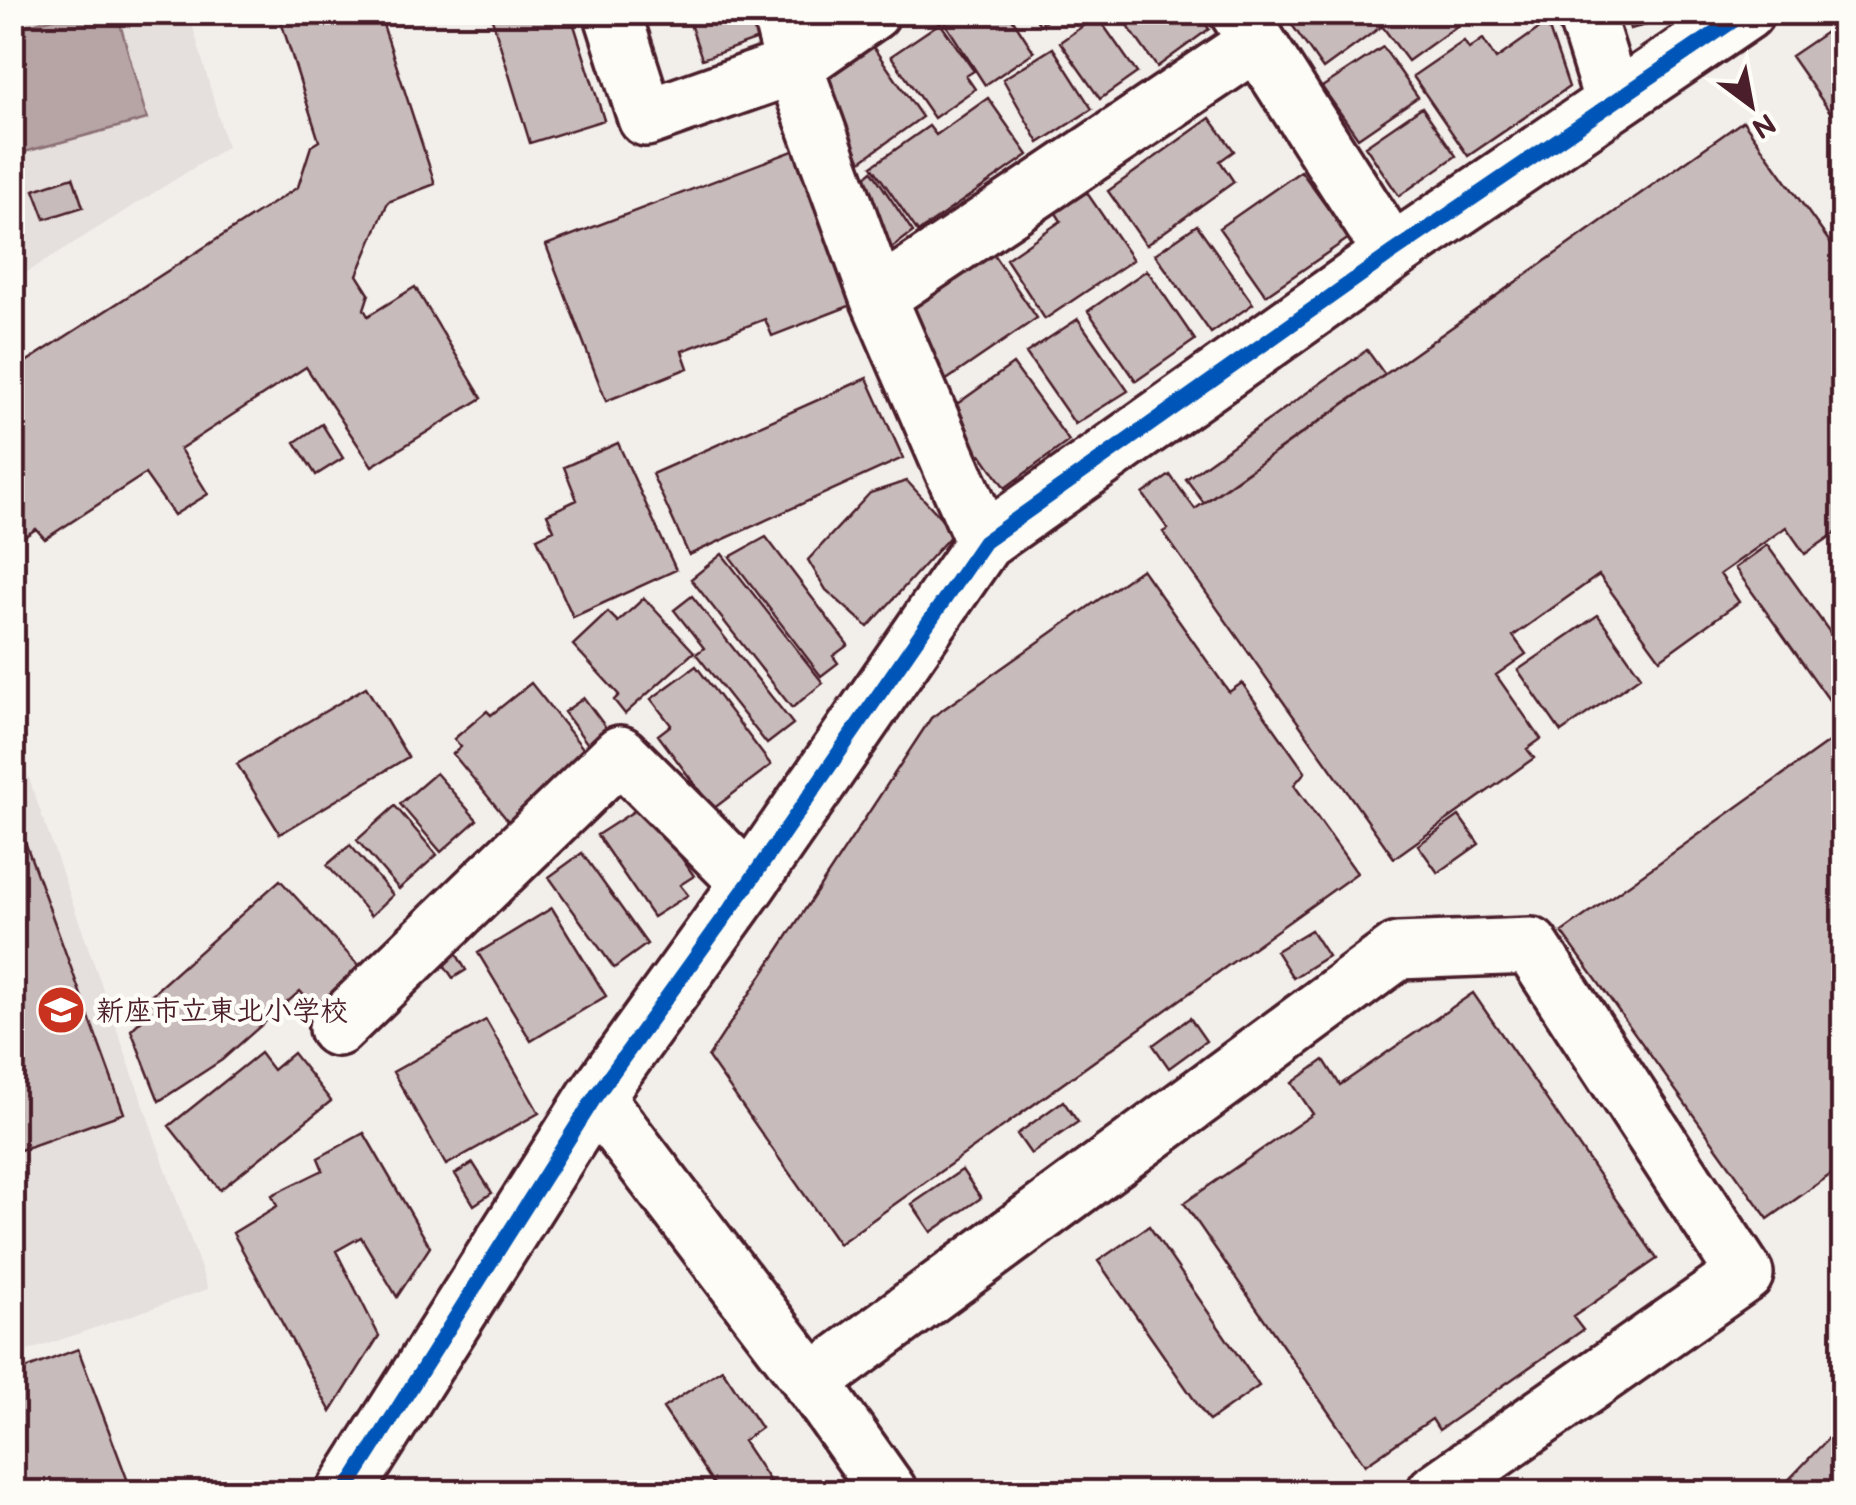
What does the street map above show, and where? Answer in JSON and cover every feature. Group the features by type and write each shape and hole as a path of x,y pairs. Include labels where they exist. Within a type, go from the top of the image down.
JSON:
{"street":[{"path":"612,12 646,118 794,66 872,12"},
{"path":"780,12 794,66 878,297 984,542"},
{"path":"1584,12 1613,102"},
{"path":"345,1492 595,1097 749,883 984,542 1392,253 1746,12"},
{"path":"878,297 1248,27 1392,253"},
{"path":"337,1028 620,754 749,883"},
{"path":"811,1383 1398,952 1531,946 1744,1274 1435,1492"},
{"path":"595,1097 889,1492"}],"shaded area":[{"path":"76,12 117,13 147,119 13,155 13,29"},
{"path":"13,13 189,13 227,147 13,281"},
{"name":"新座市立東北小学校","path":"12,730 208,1289 13,1356 12,1356"}],"building":[{"path":"278,12 379,12 435,184 388,202 357,275 369,294 364,309 368,316 415,287 482,398 372,466 306,367 180,449 208,494 174,515 145,474 45,539 36,529 12,545 12,371 298,187 311,146 319,141"},
{"path":"490,12 570,12 604,120 530,143"},
{"path":"686,12 756,12 764,37 702,59"},
{"path":"962,12 1008,12 1034,52 985,85 945,23"},
{"path":"1031,12 1058,12 1040,25"},
{"path":"1144,12 1197,12 1209,29 1157,67 1127,25"},
{"path":"1283,12 1447,12 1457,26 1408,61 1382,26 1323,69"},
{"path":"1602,12 1682,12 1683,16 1630,29 1627,16 1605,23"},
{"path":"1097,16 1137,73 1100,99 1060,42"},
{"path":"1844,20 1844,132 1791,56"},
{"path":"940,23 974,71 966,76 975,89 934,118 891,56"},
{"path":"1547,23 1569,87 1468,156 1413,76 1464,41 1469,49 1483,39 1496,59"},
{"path":"873,47 922,117 861,161 834,122 843,115 820,84"},
{"path":"1383,47 1418,97 1358,138 1322,87"},
{"path":"1053,48 1092,109 1039,143 1003,79"},
{"path":"988,98 1028,155 918,232 872,166 929,126 936,135"},
{"path":"1422,107 1456,156 1399,196 1365,146"},
{"path":"1210,118 1234,151 1220,161 1234,182 1146,245 1108,191"},
{"path":"1743,121 1844,262 1844,527 1805,554 1786,527 1720,574 1739,602 1660,659 1599,575 1513,636 1526,654 1496,675 1541,739 1527,749 1534,758 1394,858 1163,532 1168,529 1143,494 1170,475 1195,509"},
{"path":"798,149 857,303 772,336 765,319 682,351 688,368 606,401 546,245"},
{"path":"872,171 913,232 881,256 858,183"},
{"path":"1301,171 1349,238 1266,295 1219,228"},
{"path":"73,177 83,207 45,219 34,190"},
{"path":"1085,190 1133,260 1045,319 1006,259 1061,221 1054,210"},
{"path":"12,217 25,254 12,258"},
{"path":"1197,225 1253,304 1211,333 1155,254"},
{"path":"993,254 1037,318 945,381 926,353 932,349 907,312"},
{"path":"1147,270 1195,340 1136,381 1088,311"},
{"path":"1078,319 1128,391 1075,424 1026,353"},
{"path":"1367,350 1385,375 1204,503 1186,479"},
{"path":"1013,364 1069,441 1005,488 981,454 970,461 959,440 969,433 957,404"},
{"path":"867,378 903,458 689,555 652,474"},
{"path":"322,424 343,458 316,475 295,442"},
{"path":"618,443 676,570 573,617 537,538 554,530 547,514 577,500 564,467"},
{"path":"907,481 954,532 868,627 826,590 808,560 870,493"},
{"path":"766,537 848,645 833,656 838,663 821,676 730,557"},
{"path":"1767,545 1844,652 1844,721 1735,568"},
{"path":"722,554 823,683 792,708 691,579"},
{"path":"1142,569 1229,692 1242,683 1305,772 1294,785 1357,873 839,1244 708,1057 931,718"},
{"path":"692,596 793,724 767,744 696,654 704,648 674,610"},
{"path":"644,598 694,652 625,714 614,700 619,695 573,645 608,612 618,622"},
{"path":"1598,615 1641,676 1561,732 1518,670"},
{"path":"696,666 771,765 713,809 658,735 671,725 651,699"},
{"path":"531,683 590,757 509,822 453,754 461,747 454,739 487,711 491,715"},
{"path":"366,687 408,757 280,834 237,764"},
{"path":"584,698 613,737 593,751 564,712"},
{"path":"1844,731 1844,1165 1768,1219 1562,932"},
{"path":"436,773 477,820 441,852 400,804"},
{"path":"645,804 694,876 680,885 688,895 653,917 597,835"},
{"path":"12,806 124,1113 12,1153"},
{"path":"395,806 437,855 399,889 357,840"},
{"path":"1459,816 1479,844 1438,873 1418,845"},
{"path":"350,845 393,895 371,916 327,865"},
{"path":"582,853 647,944 614,968 549,877"},
{"path":"280,880 359,966 315,1008 300,991 222,1060 159,1101 131,1030 150,1012 144,1001"},
{"path":"552,908 606,996 531,1041 478,953"},
{"path":"1311,930 1328,956 1293,978 1276,951"},
{"path":"454,950 466,970 453,978 440,959"},
{"path":"1473,993 1657,1259 1573,1317 1583,1330 1439,1430 1432,1419 1365,1465 1184,1203 1313,1114 1292,1083 1324,1060 1340,1085"},
{"path":"1190,1018 1206,1041 1169,1068 1153,1045"},
{"path":"486,1020 539,1113 446,1165 393,1072"},
{"path":"260,1053 273,1070 293,1053 331,1101 220,1190 169,1126"},
{"path":"1063,1101 1078,1122 1031,1154 1017,1134"},
{"path":"364,1133 430,1247 397,1297 361,1237 336,1251 379,1336 331,1412 233,1233 277,1206 272,1195 323,1170 318,1158"},
{"path":"473,1163 492,1193 474,1205 455,1174"},
{"path":"962,1170 981,1198 931,1232 912,1204"},
{"path":"1149,1226 1259,1386 1209,1421 1098,1261"},
{"path":"78,1349 132,1492 24,1492 12,1463 12,1374"},
{"path":"722,1369 761,1428 743,1441 777,1492 719,1492 663,1408"},
{"path":"1844,1422 1844,1492 1777,1492"}],"cycle path":[{"path":"345,1492 595,1097 749,883 984,542 1392,253 1746,12"}],"place":[{"name":"新座市立東北小学校","path":"61,1010"}]}
